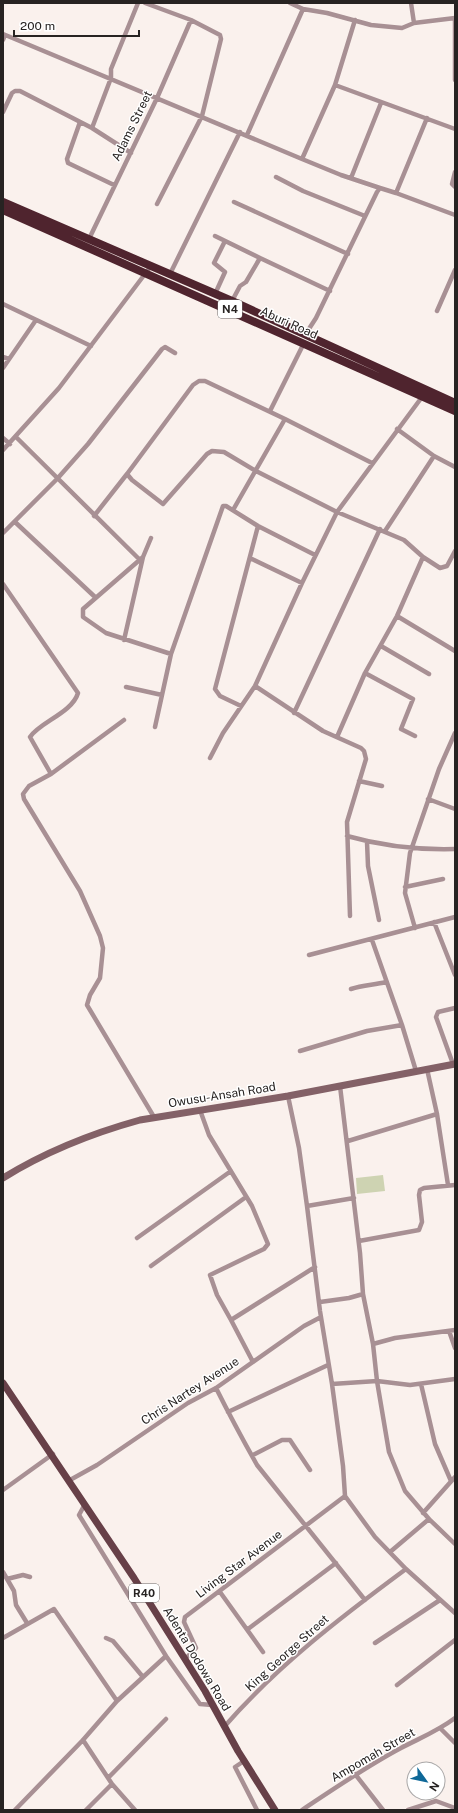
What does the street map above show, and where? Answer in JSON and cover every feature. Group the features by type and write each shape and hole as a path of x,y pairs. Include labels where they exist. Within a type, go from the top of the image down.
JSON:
{"highway":[{"name":"Aburi Road","path":"3,202 89,239 149,269 304,339 455,403"},
{"name":"Aburi Road","path":"3,210 149,269 170,274 232,301 304,339 455,411"}],"main road":[{"name":"Adenta Dodowa Road","path":"3,1383 53,1454 186,1659 244,1761 275,1810"}],"street":[{"path":"92,128 111,78 112,70 138,3"},
{"path":"145,3 191,20 220,35 221,39 202,116 157,204"},
{"path":"290,3 303,9 355,20 371,26 402,28 414,23 455,18 455,80"},
{"path":"411,3 414,23"},
{"path":"247,135 303,9"},
{"name":"Adams Street","path":"89,239 114,185 131,153 191,20"},
{"path":"302,159 335,85 355,20"},
{"path":"3,40 4,34 302,159 455,215"},
{"path":"335,85 455,129"},
{"path":"3,112 12,93 15,91 20,91 92,128 131,153"},
{"path":"351,178 381,103"},
{"path":"396,193 427,118"},
{"path":"80,122 67,159 68,163 114,185"},
{"path":"170,274 240,132"},
{"path":"455,172 452,181 452,184 455,187"},
{"path":"276,177 303,191 365,216"},
{"path":"270,411 304,339 330,291 365,216 380,188"},
{"path":"234,202 348,254"},
{"path":"215,236 330,291"},
{"path":"215,294 225,271 214,263 225,241"},
{"path":"232,301 240,286 246,282 260,258"},
{"path":"3,450 59,388 149,269"},
{"path":"437,310 455,270"},
{"path":"3,304 91,346"},
{"path":"3,368 36,320"},
{"path":"3,533 57,479 88,444 162,349 168,347 175,353"},
{"path":"3,357 9,360"},
{"path":"94,516 193,385 199,380 205,381 285,418 372,463"},
{"path":"210,758 223,733 255,686 315,555 337,512 422,396"},
{"path":"232,510 256,472 285,418"},
{"path":"397,429 434,456 455,467"},
{"path":"16,437 94,516 142,559"},
{"path":"3,438 10,444"},
{"path":"127,474 163,504 207,454 212,451 224,452 256,472 337,512 385,531 412,546 423,557 440,568 447,566 455,551"},
{"path":"385,531 434,456"},
{"path":"155,727 171,654 220,509 226,506 258,526 315,555"},
{"path":"15,522 95,597"},
{"path":"241,706 220,696 216,690 220,665 235,616 258,526"},
{"path":"294,713 380,529"},
{"path":"124,640 142,559 151,538"},
{"path":"337,737 365,672 397,616 423,557"},
{"path":"250,558 302,583"},
{"path":"142,559 95,597 83,609 83,617 106,634 171,654"},
{"path":"3,584 78,693 75,699 30,737 51,774"},
{"path":"397,616 455,651"},
{"path":"381,646 429,674"},
{"path":"365,672 413,699 401,729 415,736"},
{"path":"255,686 323,731 361,748 364,751 366,759 358,781 347,822 350,858 350,916"},
{"path":"126,687 162,695"},
{"path":"124,720 51,774 29,786 23,794 24,799 80,891 100,936 103,948 100,978 90,995 87,1005 154,1117"},
{"path":"415,928 408,909 405,886 412,848 428,799 455,733"},
{"path":"358,781 382,786"},
{"path":"428,799 455,809"},
{"path":"347,836 367,842 412,848 455,849"},
{"path":"367,842 368,866 379,920"},
{"path":"405,886 443,879"},
{"path":"309,955 372,940 455,917"},
{"path":"434,922 455,975"},
{"path":"372,940 402,1025 416,1071"},
{"path":"351,989 366,984 386,982"},
{"path":"454,1064 436,1017 438,1012 455,1008"},
{"path":"300,1051 367,1031 402,1025"},
{"name":"Owusu-Ansah Road","path":"3,1178 36,1159 74,1142 118,1126 154,1117 288,1096 454,1064"},
{"path":"427,1069 437,1114 448,1185"},
{"path":"340,1086 348,1141 363,1294 373,1344 377,1380 392,1463 405,1491 429,1519 455,1544"},
{"path":"288,1096 299,1148 308,1206 314,1267 343,1466 345,1496 375,1537 406,1569 455,1612"},
{"path":"200,1110 209,1135 262,1226 268,1244 264,1249 210,1275 217,1295 253,1362"},
{"path":"348,1141 437,1114"},
{"path":"137,1238 231,1171"},
{"path":"359,1241 419,1230 422,1222 419,1195 420,1190 424,1188 455,1185"},
{"path":"151,1266 246,1197"},
{"path":"308,1206 354,1198"},
{"path":"231,1320 314,1267"},
{"path":"320,1302 349,1298 363,1294"},
{"name":"Chris Nartey Avenue","path":"70,1480 97,1465 188,1403 216,1388 304,1326 321,1317"},
{"path":"373,1344 395,1338 455,1330"},
{"path":"449,1331 455,1348"},
{"path":"228,1412 328,1365"},
{"path":"332,1384 377,1380 410,1385 455,1379"},
{"path":"421,1384 435,1444 451,1481"},
{"path":"216,1388 244,1444 253,1455 257,1465 365,1600"},
{"path":"253,1455 282,1440 290,1440 310,1470"},
{"path":"3,1490 53,1454"},
{"path":"423,1512 455,1477"},
{"name":"Living Star Avenue","path":"186,1659 196,1648 184,1622 184,1618 345,1496"},
{"path":"85,1504 79,1515 166,1656 200,1704 212,1705"},
{"path":"390,1552 429,1519"},
{"path":"248,1629 336,1563"},
{"name":"King George Street","path":"224,1727 296,1655 326,1629 406,1569"},
{"path":"3,1572 14,1592 16,1605 27,1623"},
{"path":"7,1579 23,1575 30,1577"},
{"path":"220,1592 248,1629 263,1652"},
{"path":"375,1643 440,1600"},
{"path":"3,1638 53,1609 57,1611 116,1701"},
{"path":"106,1638 113,1641 142,1677"},
{"path":"397,1685 455,1640"},
{"path":"15,1810 83,1740 116,1701 166,1656"},
{"path":"109,1776 166,1718"},
{"name":"Ampomah Street","path":"302,1810 355,1774 402,1747 441,1729 455,1718"},
{"path":"441,1729 455,1743"},
{"path":"83,1740 109,1776 112,1784 134,1809"},
{"path":"244,1761 236,1767 257,1810"},
{"path":"355,1774 383,1810"},
{"path":"86,1810 112,1784"},
{"path":"408,1810 436,1801 455,1808"}],"green space":[{"path":"383,1175 385,1191 357,1194 356,1178"}]}
